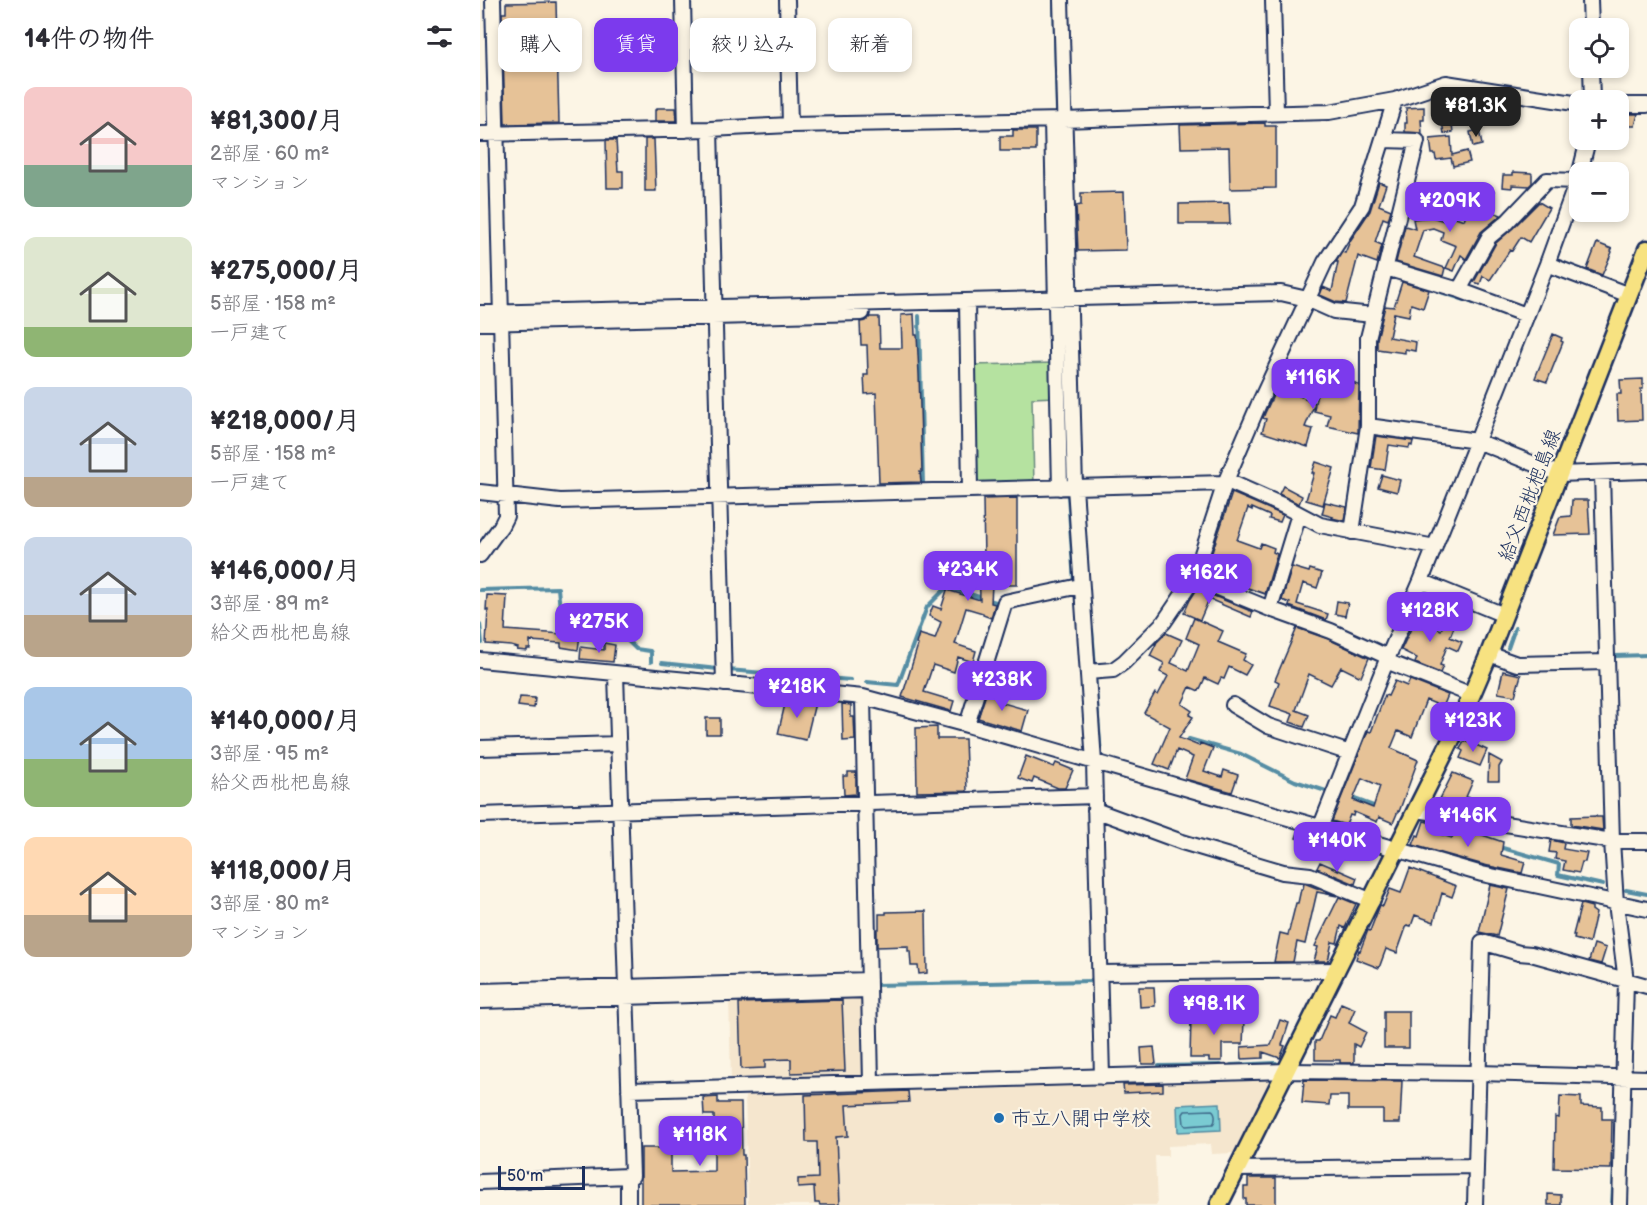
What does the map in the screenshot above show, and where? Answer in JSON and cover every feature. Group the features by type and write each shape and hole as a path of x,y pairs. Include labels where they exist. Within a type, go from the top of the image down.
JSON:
{"main road":[{"name":"給父西枇杷島線","path":"1219,1205 1338,970 1472,695 1637,285 1647,249"}],"street":[{"path":"480,555 506,516 493,0"},
{"path":"683,0 686,129"},
{"path":"787,0 790,125"},
{"path":"1061,0 1058,120 1060,302 1067,488 1080,586 1094,762 1102,1077"},
{"path":"1273,0 1276,113"},
{"path":"1590,0 1590,18"},
{"path":"480,134 1329,112 1395,100 1446,83 1569,102"},
{"path":"1088,672 1113,670 1125,662 1164,622 1194,578 1225,483 1258,406 1325,262 1362,206 1395,100"},
{"path":"1629,105 1647,105"},
{"path":"710,129 724,684"},
{"path":"1352,532 1368,426 1368,338 1417,141 1383,140"},
{"path":"1459,290 1489,237 1507,222 1547,180 1569,177"},
{"path":"1320,828 1387,659 1435,547 1569,203"},
{"path":"1547,264 1637,285"},
{"path":"1386,268 1459,290 1526,315"},
{"path":"480,313 501,317 967,306 1281,293 1307,299 1334,311 1373,315"},
{"path":"967,306 970,490"},
{"path":"480,323 501,317"},
{"path":"1368,426 1477,441 1559,474 1647,471"},
{"path":"1602,473 1612,842 1616,903 1626,981 1620,1205"},
{"path":"480,492 560,501 1232,483 1320,525 1435,547"},
{"path":"1270,609 1299,514"},
{"path":"1194,578 1331,631 1387,659 1472,695"},
{"path":"1421,581 1504,615"},
{"path":"967,725 1005,602 1080,586"},
{"path":"1489,654 1517,664 1607,662"},
{"path":"480,660 863,697 1482,874 1647,909"},
{"path":"480,1182 632,1176 616,674"},
{"path":"863,697 871,1083"},
{"path":"1233,705 1268,726 1350,753"},
{"path":"480,748 618,744"},
{"path":"480,814 1095,796"},
{"path":"1095,810 1193,846 1283,872 1310,875 1372,901"},
{"path":"1417,810 1612,842 1647,841"},
{"path":"1475,1205 1482,942 1647,986"},
{"path":"1100,973 1338,970"},
{"path":"480,1001 626,992 869,985"},
{"path":"480,991 626,992"},
{"path":"629,1090 1287,1071 1647,1078"},
{"path":"1237,1169 1476,1166"},
{"path":"628,1176 628,1205"}],"shaded area":[{"name":"市立八開中学校","path":"865,992 867,1088 1271,1078 1234,1153 1212,1154 1211,1144 1168,1146 1168,1156 1155,1156 1157,1205 748,1205 745,1092 731,1082 729,995"}],"green space":[{"path":"1055,363 1056,397 1032,398 1034,485 977,487 971,365"}],"water":[{"path":"1220,1103 1221,1130 1178,1132 1177,1105"}],"building":[{"path":"556,2 556,18 502,18 502,13 506,13 506,3"},
{"path":"504,72 558,72 559,123 505,124"},
{"path":"1447,92 1453,132 1444,134 1438,95"},
{"path":"1424,107 1424,120 1421,120 1422,133 1405,132 1406,108"},
{"path":"657,108 676,108 677,121 655,121"},
{"path":"1629,114 1638,114 1635,126 1629,126"},
{"path":"1265,123 1265,126 1276,126 1276,188 1230,189 1229,147 1181,148 1180,125"},
{"path":"1013,130 1036,130 1036,151 1000,151 1000,136 1013,136"},
{"path":"1479,130 1482,145 1473,147 1470,132"},
{"path":"1451,137 1452,155 1467,151 1470,162 1453,166 1451,158 1436,160 1435,154 1432,154 1430,139"},
{"path":"645,139 654,139 656,191 645,191"},
{"path":"606,140 616,140 618,171 623,171 623,188 607,188"},
{"path":"1513,172 1531,173 1532,183 1529,186 1502,187 1503,175 1513,175"},
{"path":"1379,182 1386,185 1379,205 1391,210 1388,220 1383,218 1375,242 1382,245 1377,263 1358,256 1346,303 1336,302 1320,295 1323,287 1332,291 1338,262 1336,262 1342,252 1345,253 1350,241 1370,211"},
{"path":"1475,185 1494,191 1488,210 1501,215 1481,232 1466,259 1461,255 1454,271 1446,268 1456,246 1441,240 1443,232 1433,228 1423,230 1414,257 1445,268 1443,276 1396,262 1405,226 1415,229 1413,219 1432,217 1447,222 1450,215 1464,220"},
{"path":"1124,192 1126,250 1078,251 1076,206 1081,205 1081,193"},
{"path":"1539,202 1549,208 1529,242 1521,237 1490,280 1483,276 1480,284 1474,282 1496,243"},
{"path":"1229,203 1230,224 1179,224 1179,204"},
{"path":"1597,243 1612,249 1602,275 1587,269"},
{"path":"1402,282 1429,290 1423,308 1411,304 1409,316 1394,313 1389,337 1416,342 1415,351 1405,349 1405,353 1377,349 1377,339 1385,306 1394,307"},
{"path":"914,314 919,374 921,482 879,483 876,393 865,394 864,375 868,375 867,345 861,345 860,322 870,317 879,317 880,348 902,348 901,315"},
{"path":"1553,334 1562,338 1563,342 1547,382 1535,378"},
{"path":"1322,374 1359,385 1358,433 1327,426 1330,415 1314,411"},
{"path":"1643,379 1642,420 1618,421 1617,394 1621,394 1620,380"},
{"path":"1279,383 1284,385 1286,390 1315,403 1305,427 1313,429 1308,447 1262,432 1266,419 1263,418"},
{"path":"1376,436 1413,441 1412,446 1410,445 1409,448 1389,445 1385,470 1371,468"},
{"path":"1316,462 1334,468 1323,505 1306,500"},
{"path":"1382,475 1400,480 1397,492 1378,487"},
{"path":"1283,486 1302,496 1299,504 1279,494"},
{"path":"1232,493 1283,515 1280,522 1248,508 1237,540 1259,548 1261,543 1274,548 1273,552 1277,554 1265,594 1205,573"},
{"path":"1017,498 1017,585 992,585 991,603 995,604 991,618 966,608 955,644 976,651 973,662 958,657 954,672 933,665 924,692 954,701 951,711 902,697 918,645 916,644 919,634 935,639 941,622 929,616 933,606 941,609 947,590 980,600 979,561 984,560 983,499"},
{"path":"1572,500 1588,500 1590,534 1553,535 1560,517 1571,516"},
{"path":"1325,502 1347,507 1345,521 1322,514"},
{"path":"1292,567 1322,573 1317,588 1303,583 1297,604 1328,614 1326,620 1289,606 1290,603 1282,600"},
{"path":"1197,589 1253,612 1251,617 1209,599 1200,620 1184,613"},
{"path":"1426,593 1467,612 1463,619 1430,604 1423,618 1416,615"},
{"path":"487,595 507,596 505,630 563,634 567,616 582,620 578,650 561,647 561,643 530,641 530,649 527,651 517,650 518,648 511,646 486,644"},
{"path":"1337,601 1348,603 1345,616 1335,614"},
{"path":"1194,618 1223,631 1218,642 1246,654 1243,660 1251,665 1245,675 1229,667 1224,679 1221,678 1218,684 1205,678 1199,691 1190,687 1182,704 1192,711 1189,715 1193,717 1179,738 1199,746 1200,743 1213,748 1204,771 1222,777 1224,770 1238,775 1232,792 1185,779 1193,757 1177,750 1169,770 1154,764 1170,727 1144,713 1155,693 1158,695 1168,676 1160,672 1164,663 1150,656 1155,644 1166,633 1182,640 1171,663 1188,671 1199,644 1186,638"},
{"path":"1416,618 1441,630 1446,618 1456,622 1450,637 1462,642 1458,651 1447,646 1440,665 1443,666 1440,673 1415,663 1417,658 1401,650"},
{"path":"1297,628 1369,658 1361,677 1341,667 1331,685 1309,674 1296,710 1309,715 1304,727 1290,722 1293,714 1270,706 1279,682 1275,680"},
{"path":"604,643 615,645 613,662 580,659 581,647 604,650"},
{"path":"1503,671 1521,675 1515,696 1498,693"},
{"path":"1410,680 1448,695 1443,707 1426,700 1412,737 1398,731 1391,748 1418,760 1393,823 1379,817 1377,822 1354,812 1353,816 1350,815 1346,825 1332,821 1385,695 1388,696 1395,681 1407,686","holes":["1362,778 1380,786 1373,808 1353,800"]},
{"path":"987,691 1005,696 1003,703 1028,710 1022,731 978,718"},
{"path":"520,697 535,698 534,708 518,706"},
{"path":"791,699 815,703 806,740 778,734 785,704 790,705"},
{"path":"842,704 851,705 855,740 843,741"},
{"path":"706,718 720,718 720,734 706,734"},
{"path":"937,727 937,739 965,739 967,791 917,792 916,728"},
{"path":"1465,740 1487,750 1480,766 1460,758 1463,751 1460,749"},
{"path":"1489,755 1502,762 1499,767 1499,781 1488,781"},
{"path":"1026,756 1054,767 1056,763 1073,770 1065,788 1058,788 1034,778 1032,783 1018,778"},
{"path":"848,772 856,772 856,794 844,795 843,776 848,776"},
{"path":"1453,773 1473,781 1466,797 1486,801 1484,812 1458,807 1440,799"},
{"path":"1571,817 1602,817 1603,830 1571,825"},
{"path":"1424,821 1435,824 1433,832 1452,838 1456,826 1503,842 1501,855 1525,862 1522,873 1413,845"},
{"path":"1299,830 1317,836 1314,844 1296,838"},
{"path":"1551,840 1564,843 1563,849 1587,853 1579,873 1563,870 1565,861 1555,859 1556,853 1549,852"},
{"path":"1320,862 1357,878 1355,884 1317,868"},
{"path":"1410,868 1456,886 1452,897 1442,893 1434,922 1415,915 1411,926 1407,925 1397,953 1386,949 1379,968 1356,959 1380,905 1383,906 1390,889 1401,893"},
{"path":"1304,883 1337,896 1317,892 1305,944 1297,942 1293,962 1274,962 1280,933 1288,935"},
{"path":"1490,885 1509,889 1497,936 1479,932"},
{"path":"1339,897 1356,904 1345,928 1341,926 1337,943 1332,942 1328,961 1314,961 1318,947 1315,946"},
{"path":"1581,904 1592,907 1596,913 1589,943 1574,939 1575,935 1573,935"},
{"path":"926,911 927,973 919,974 918,966 911,966 908,946 877,947 877,929 879,929 879,914"},
{"path":"1594,944 1606,948 1601,964 1589,961"},
{"path":"1139,987 1154,987 1155,1006 1140,1007"},
{"path":"842,1000 845,1071 791,1073 791,1059 765,1060 765,1068 741,1069 739,1003"},
{"path":"1341,1003 1355,1009 1349,1023 1366,1032 1359,1047 1354,1044 1354,1063 1340,1063 1340,1060 1315,1060 1315,1041 1319,1041 1330,1015 1335,1017"},
{"path":"1384,1011 1409,1011 1409,1048 1384,1048"},
{"path":"1191,1017 1244,1020 1243,1044 1222,1044 1222,1061 1190,1058"},
{"path":"1280,1020 1289,1023 1282,1045 1285,1046 1280,1058 1263,1052 1263,1058 1242,1059 1241,1047 1271,1045"},
{"path":"1154,1047 1156,1064 1142,1064 1141,1048"},
{"path":"1304,1080 1402,1081 1400,1123 1383,1123 1383,1110 1348,1110 1348,1096 1330,1096 1329,1105 1302,1103"},
{"path":"1163,1084 1163,1091 1124,1093 1123,1085"},
{"path":"908,1091 909,1102 846,1105 848,1136 836,1137 839,1205 815,1203 814,1187 798,1188 798,1179 818,1178 817,1142 806,1142 805,1095"},
{"path":"1560,1096 1581,1097 1581,1106 1602,1107 1602,1119 1612,1119 1611,1169 1554,1168 1555,1117 1559,1118"},
{"path":"718,1097 718,1103 741,1103 745,1205 641,1205 641,1148 671,1148 671,1172 714,1171 714,1115 704,1115 703,1098"},
{"path":"1248,1178 1276,1178 1276,1205 1246,1205 1244,1187 1248,1187"},
{"path":"1548,1194 1561,1195 1561,1205 1548,1205"}],"waterway":[{"path":"1054,0 1057,111"},
{"path":"1441,292 1483,306"},
{"path":"919,316 923,486"},
{"path":"1066,434 1067,481"},
{"path":"1068,495 1074,582"},
{"path":"867,682 898,685 927,607 947,587 999,603"},
{"path":"480,590 558,588 562,614 606,619 636,649 650,651 651,662"},
{"path":"480,624 482,643 480,643"},
{"path":"1508,648 1515,628"},
{"path":"1092,629 1095,667"},
{"path":"1615,656 1647,655"},
{"path":"662,663 718,669"},
{"path":"728,670 851,680"},
{"path":"1095,677 1101,756"},
{"path":"1189,739 1241,754 1295,781 1329,792"},
{"path":"1349,797 1376,807"},
{"path":"1006,805 1086,803"},
{"path":"1428,820 1440,819"},
{"path":"1477,824 1480,825 1478,838"},
{"path":"1499,847 1559,864 1558,875 1603,885"},
{"path":"1626,890 1647,894"},
{"path":"874,985 1093,981"},
{"path":"1231,1065 1276,1063"},
{"path":"1159,1066 1221,1065"},
{"path":"1612,1205 1615,1152"}],"place":[{"name":"市立八開中学校","path":"999,1118"}]}
